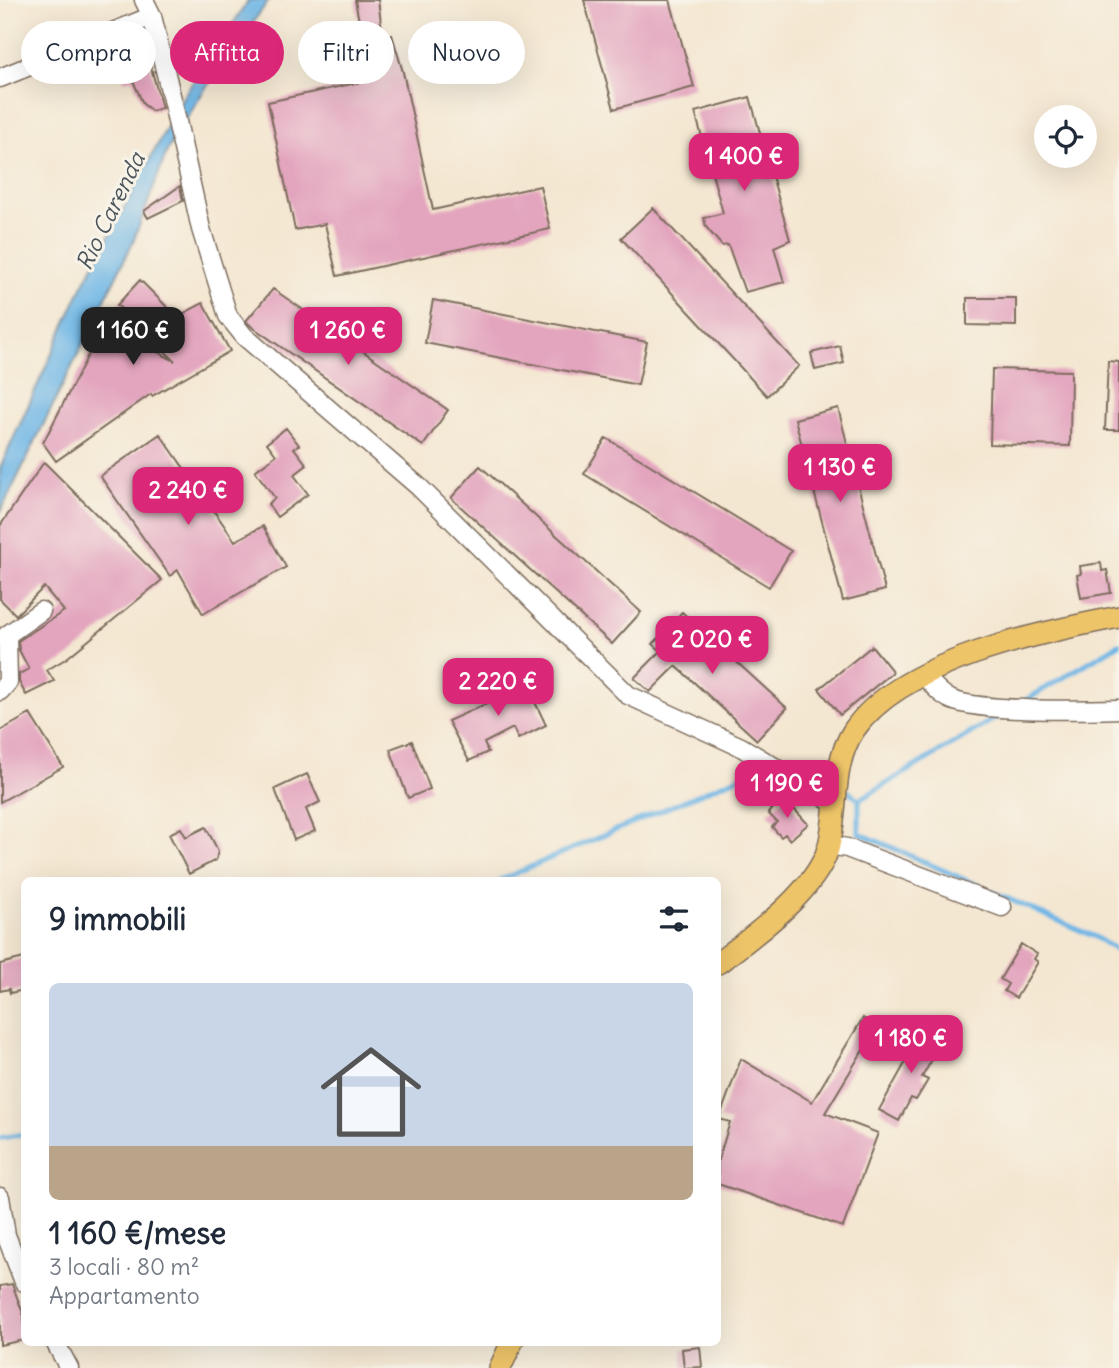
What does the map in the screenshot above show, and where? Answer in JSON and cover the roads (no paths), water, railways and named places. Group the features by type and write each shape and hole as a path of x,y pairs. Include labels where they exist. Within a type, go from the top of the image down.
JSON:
{"main road":[{"path":"721,961 785,908 810,880 829,845 833,802 846,746 868,714 923,675 985,650 1119,617"},
{"path":"500,1368 510,1346"}],"street":[{"path":"0,78 148,8 209,254 228,316 244,336 419,487 628,695 741,747 833,802"},
{"path":"0,691 8,682 7,635 41,611"},
{"path":"923,675 939,692 952,700 979,705 1119,709"},
{"path":"829,845 847,848 1002,907"},
{"path":"0,1197 6,1235 21,1274"},
{"path":"57,1346 69,1368"}],"water":[{"path":"249,0 269,0 254,21 235,21"},
{"path":"192,84 209,84 168,149 133,242 0,513 0,468 82,287"}],"waterway":[{"path":"1021,703 1119,644"},
{"path":"859,800 1004,713"},
{"name":"Rio Carenda","path":"784,758 790,755 823,776"},
{"path":"507,877 755,770"},
{"name":"Rio Carenda","path":"850,792 859,800"},
{"path":"859,800 859,833 1095,937 1119,952"},
{"path":"1,1138 21,1135"}]}
